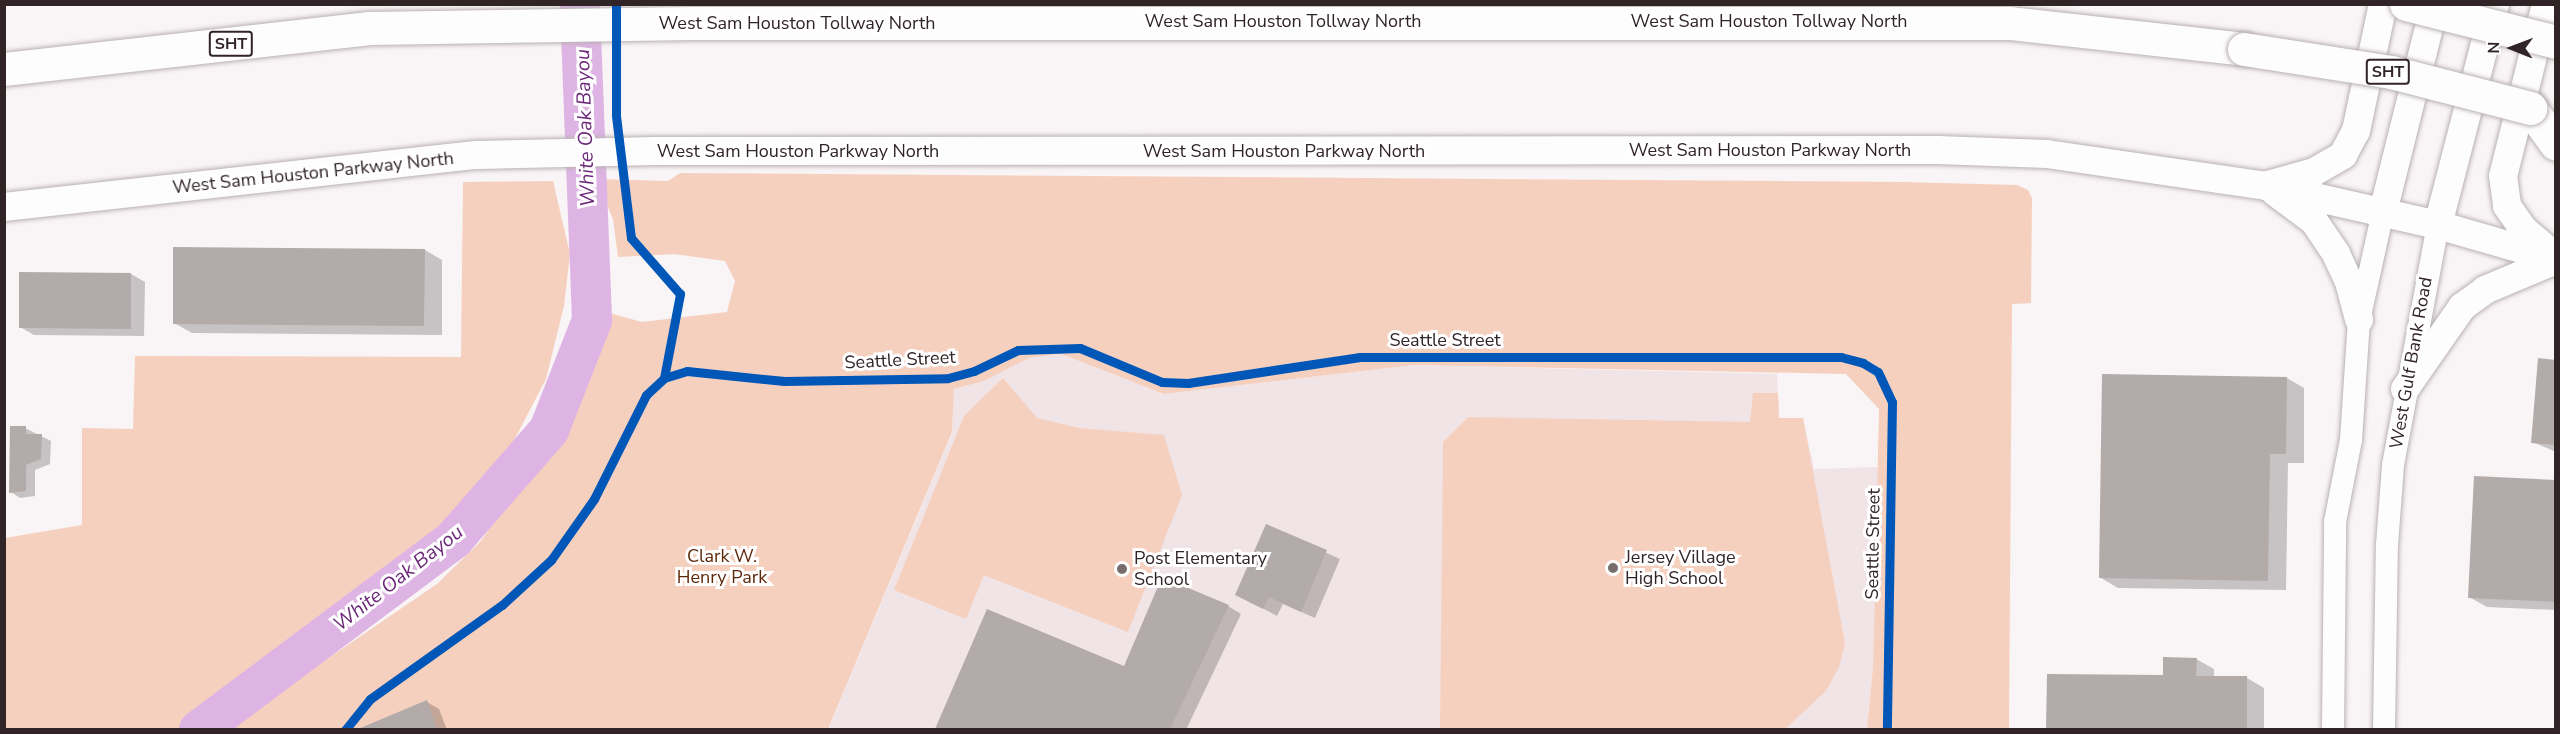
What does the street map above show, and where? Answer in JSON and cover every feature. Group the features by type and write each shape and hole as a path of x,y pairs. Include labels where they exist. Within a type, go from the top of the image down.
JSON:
{"highway":[{"path":"2406,4 2556,42"},
{"name":"West Sam Houston Tollway North","path":"4,69 369,28 457,25 2010,23 2244,49 2391,72 2543,112"},
{"path":"2543,112 2556,144"}],"main road":[{"path":"2266,186 2314,172 2343,155 2356,131 2383,4"},
{"path":"2383,212 2435,4"},
{"name":"West Gulf Bank Road","path":"2438,225 2495,4"},
{"path":"2405,389 2462,307 2485,290 2556,259 2524,230 2507,206 2503,176 2546,4"},
{"name":"West Sam Houston Parkway North","path":"4,207 478,155 656,151 1938,150 2047,153 2266,186 2438,225 2556,259"},
{"path":"2266,186 2314,221 2349,282 2359,320"}],"street":[{"path":"2333,729 2335,522 2351,440 2359,320 2383,212"},
{"name":"West Gulf Bank Road","path":"2384,729 2386,545 2405,389 2438,225"}],"shaded area":[{"path":"1061,354 1164,394 1414,365 1777,374 1779,418 1803,418 1814,469 1878,467 1873,667 1867,729 828,730 952,433 954,389 984,381 1029,358"}],"green space":[{"name":"Clark W. Henry Park","path":"680,173 1903,182 2017,185 2028,190 2032,198 2031,303 2012,304 2009,729 1867,729 1873,667 1879,409 1846,374 1414,365 1164,394 1061,354 1029,358 984,381 954,389 952,432 828,729 223,730 437,584 480,542 562,428 598,310 642,322 727,312 735,281 725,261 674,254 618,257 613,219 596,179 668,181"},
{"path":"553,181 570,254 564,306 546,379 507,454 447,530 386,585 180,729 5,729 5,538 82,525 82,428 133,429 135,356 461,357 463,182"},
{"path":"1003,378 1037,418 1079,428 1164,435 1182,495 1128,632 984,575 966,619 894,590 964,416"},
{"name":"Jersey Village High School","path":"1753,393 1778,393 1779,418 1803,418 1845,643 1839,667 1826,691 1785,729 1440,729 1443,442 1468,417 1750,422"}],"building":[{"path":"173,247 425,249 424,326 173,324"},
{"path":"19,272 131,273 131,329 19,328"},
{"path":"2538,358 2556,360 2556,445 2531,443"},
{"path":"2102,374 2287,377 2286,454 2270,454 2268,581 2099,578"},
{"path":"10,426 26,426 26,434 42,434 41,459 26,465 26,491 9,493"},
{"path":"2474,476 2556,480 2556,602 2468,598"},
{"path":"1266,524 1327,550 1301,612 1269,597 1263,609 1235,595"},
{"name":"Post Elementary School","path":"1162,577 1229,605 1170,729 935,729 987,609 1124,666"},
{"path":"2163,657 2197,658 2196,676 2247,676 2247,729 2046,729 2047,674 2163,675"},
{"path":"427,700 437,729 358,729"}],"waterway":[{"name":"White Oak Bayou","path":"199,730 454,539 549,430 592,320 580,4"}],"cycle path":[{"path":"345,730 370,699 502,605 551,560 594,499 646,395 664,378 680,294 631,238 616,115 616,4"},
{"name":"Seattle Street","path":"664,378 687,371 784,381 948,378 974,371 1018,350 1080,348 1162,382 1188,383 1360,357 1841,357 1863,363 1878,372 1892,402 1887,730"}],"place":[{"name":"Jersey Village High School","path":"1613,568"},
{"name":"Post Elementary School","path":"1122,569"}]}
